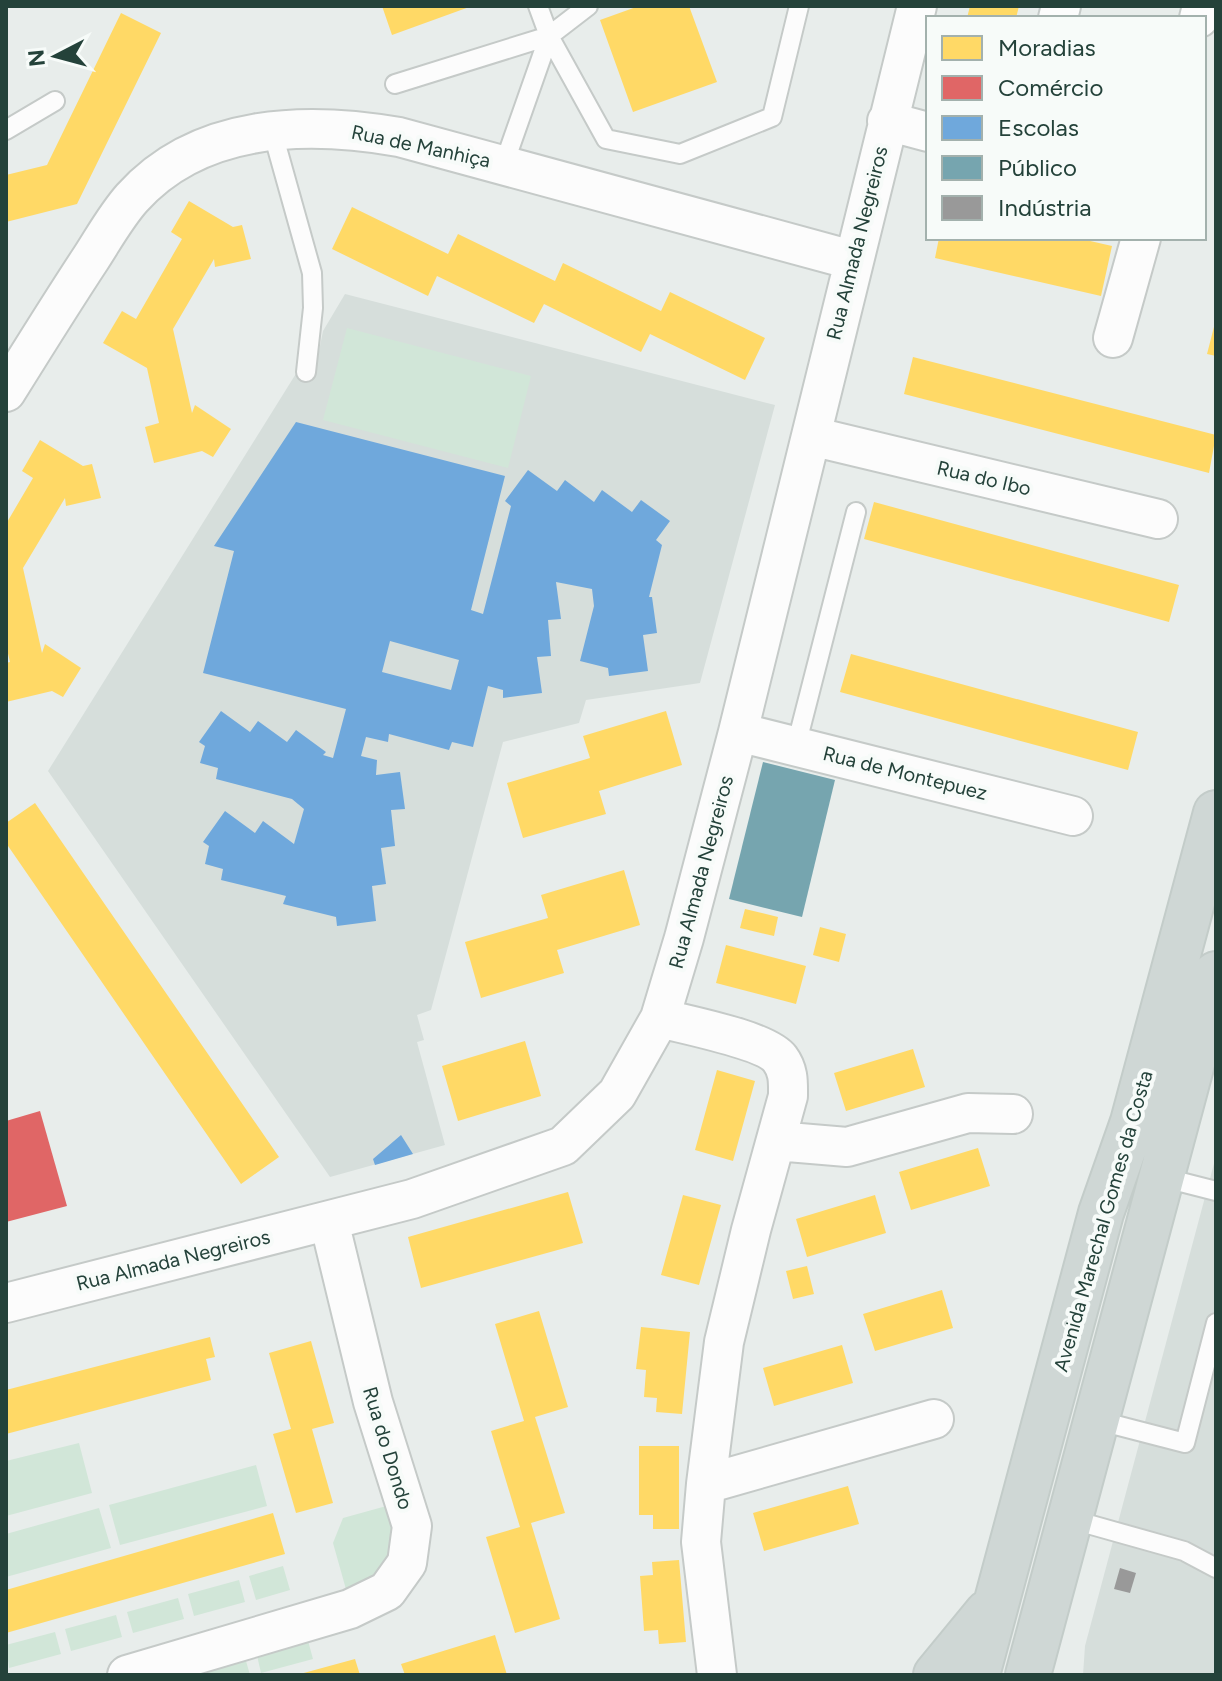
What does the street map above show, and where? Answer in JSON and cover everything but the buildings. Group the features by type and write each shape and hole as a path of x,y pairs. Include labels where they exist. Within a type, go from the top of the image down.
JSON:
{"main road":[{"name":"Avenida Marechal Gomes da Costa","path":"977,1675 1101,1213 1137,1107 1216,813"},
{"path":"1036,1664 1070,1519 1216,974"},
{"path":"936,1675 994,1605"}],"street":[{"name":"Rua Almada Negreiros","path":"6,1303 412,1199 563,1146 617,1094 660,1018 738,732 917,6"},
{"path":"887,121 926,131"},
{"name":"Rua de Manhiça","path":"6,392 132,198 170,165 190,154 213,144 272,130 307,127 370,132 504,164 852,260"},
{"path":"1113,338 1140,240"},
{"name":"Rua do Ibo","path":"811,436 1158,519"},
{"name":"Rua de Montepuez","path":"738,732 1073,816"},
{"path":"660,1018 764,1046 780,1058 788,1076 788,1096 724,1342 706,1484 701,1542 717,1675"},
{"path":"776,1141 847,1147 968,1113 1013,1114"},
{"name":"Rua do Dondo","path":"127,1675 350,1609 387,1591 407,1563 412,1526 373,1402 329,1221"},
{"path":"706,1484 934,1419"}],"lane":[{"path":"538,6 549,36 606,139 680,154 772,117 799,6"},
{"path":"395,84 549,36 588,6"},
{"path":"504,164 549,36"},
{"path":"6,130 55,101"},
{"path":"272,130 312,273 313,308 306,372"},
{"path":"796,746 856,512"},
{"path":"1161,1177 1216,1191"},
{"path":"1096,1420 1185,1443 1216,1323"},
{"path":"1070,1519 1184,1551 1216,1568"}],"shaded area":[{"path":"345,294 775,405 700,683 586,700 579,723 503,742 431,1010 417,1015 424,1040 417,1042 445,1145 330,1177 48,771 297,372 315,371 323,331"},
{"path":"1216,1156 1216,1675 1083,1675 1085,1646"}],"green space":[{"path":"347,328 531,376 508,468 323,420"},
{"path":"79,1443 92,1493 6,1516 6,1461"},
{"path":"256,1465 267,1506 120,1545 109,1505"},
{"path":"390,1505 391,1536 387,1560 373,1581 349,1600 333,1543 343,1518"},
{"path":"99,1508 111,1548 6,1577 6,1534"},
{"path":"283,1566 290,1590 256,1600 249,1576"},
{"path":"239,1580 245,1602 194,1616 188,1594"},
{"path":"178,1598 184,1619 133,1633 127,1612"},
{"path":"116,1615 122,1637 71,1651 65,1629"},
{"path":"55,1632 61,1654 9,1668 6,1645"},
{"path":"307,1637 313,1659 261,1673 256,1651"},
{"path":"244,1654 250,1675 195,1675 193,1669"}]}
